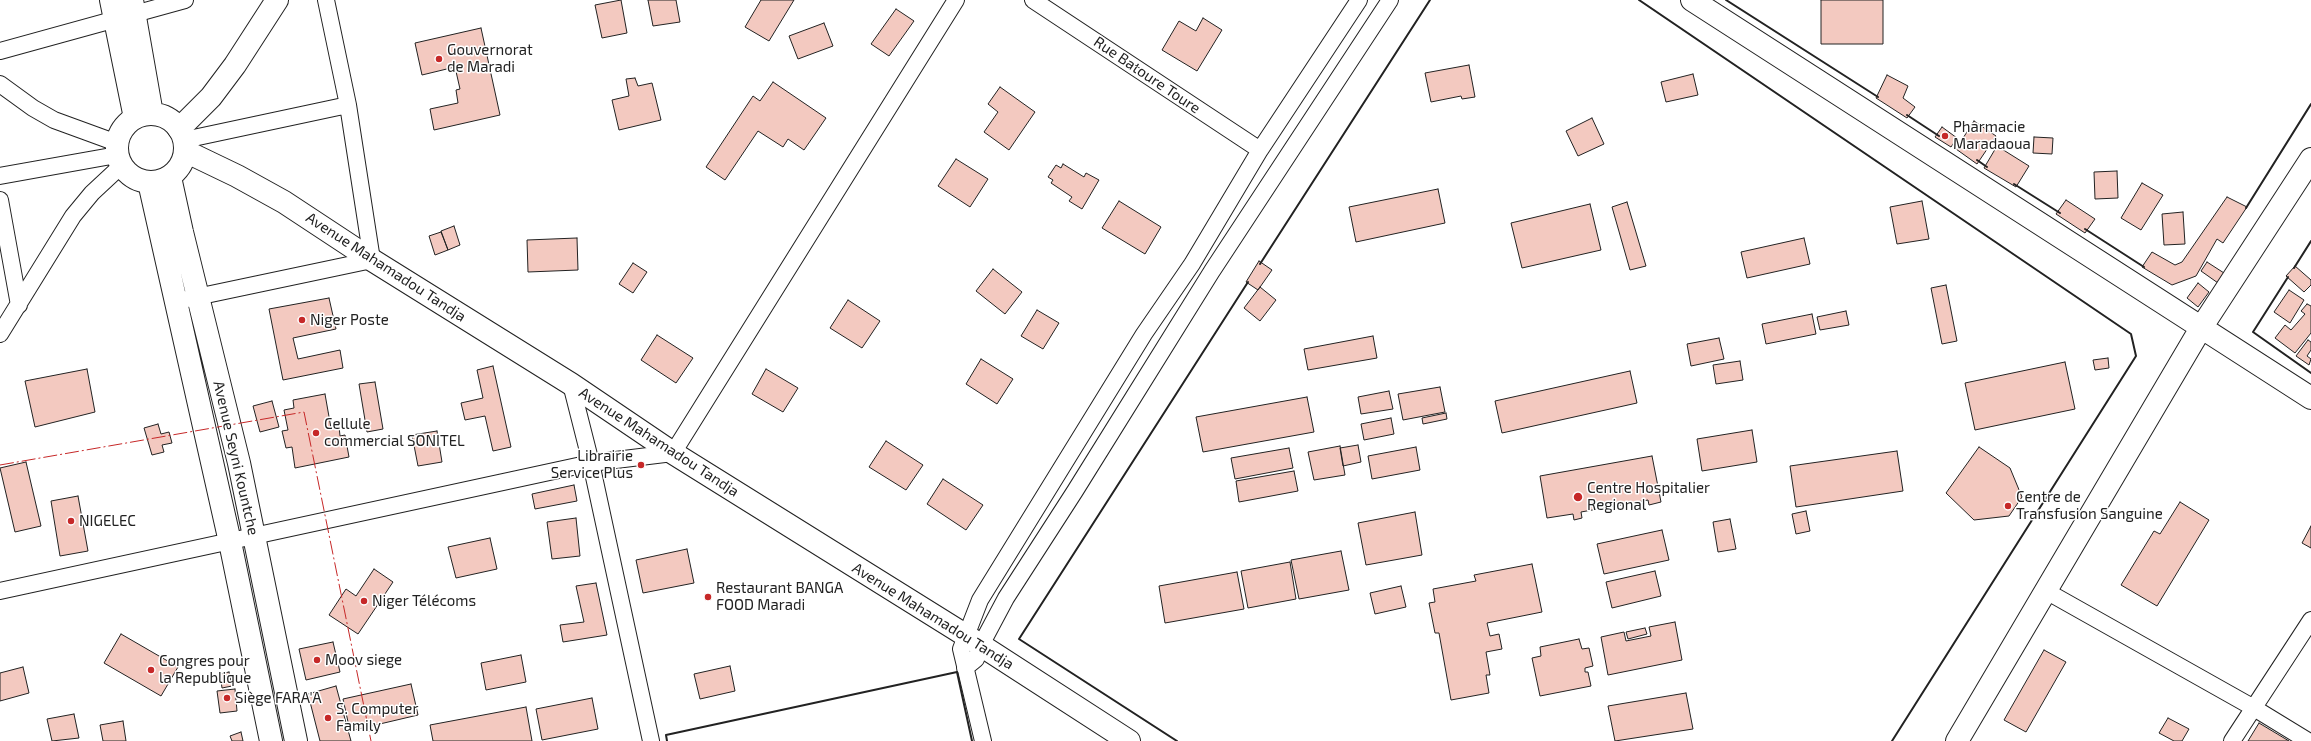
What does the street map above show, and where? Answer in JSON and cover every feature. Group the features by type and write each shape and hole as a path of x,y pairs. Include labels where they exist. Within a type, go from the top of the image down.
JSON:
{"main road":[{"path":"183,140 170,120 143,116 120,132 118,155 129,175 140,181 158,182 170,177 180,166 183,140 277,0"},
{"path":"1692,0 2311,398"},
{"path":"123,8 143,116"},
{"name":"Avenue Mahamadou Tandja","path":"183,140 237,176 284,202 372,260 571,384 673,453 973,640 1129,741"},
{"path":"1957,741 2201,328 2311,159"},
{"name":"Avenue Seyni Kountche","path":"170,177 239,463 296,741"},
{"name":"Avenue Seyni Kountche","path":"149,182 230,542 271,741"}],"street":[{"path":"0,51 123,8 185,0"},
{"path":"176,301 372,260 348,105 326,0"},
{"path":"0,591 592,463 673,453 956,0"},
{"name":"Rue Batoure Toure","path":"1033,0 1260,150"},
{"path":"973,640 980,600 1144,334 1192,264 1260,150 1359,0"},
{"path":"983,741 961,649 973,640 1006,598 1075,491 1212,271 1390,0"},
{"path":"0,84 33,108 118,155"},
{"path":"183,140 348,105"},
{"path":"0,176 118,155"},
{"path":"0,334 73,216 92,193 118,155"},
{"path":"0,200 19,305"},
{"path":"571,384 592,463 651,741"},
{"path":"1055,477 1075,491"},
{"path":"2046,591 2254,708 2308,741"},
{"path":"2232,741 2311,620"}],"building":[{"path":"621,0 627,33 602,38 595,5"},
{"path":"648,0 676,0 680,22 653,26"},
{"path":"761,0 794,0 769,41 745,27"},
{"path":"1821,0 1883,0 1883,44 1821,44"},
{"path":"896,9 914,21 889,56 871,44"},
{"path":"1203,18 1222,30 1197,71 1162,50 1179,21 1196,31"},
{"path":"824,23 833,46 798,59 789,36"},
{"path":"481,28 500,115 434,130 430,109 458,103 456,90 460,89 455,67 422,75 415,43"},
{"path":"1469,65 1475,97 1462,99 1461,96 1431,102 1425,73"},
{"path":"1693,74 1698,95 1666,102 1661,82"},
{"path":"1887,75 1908,86 1903,98 1915,107 1907,118 1876,98"},
{"path":"635,78 638,86 652,83 661,120 619,130 612,100 629,96 626,79"},
{"path":"773,82 826,118 804,150 788,139 783,147 758,131 725,180 706,167 753,96 760,101"},
{"path":"1000,87 1035,112 1009,150 984,132 998,112 988,104"},
{"path":"1592,118 1604,144 1578,156 1566,131"},
{"path":"1974,121 1996,136 1977,164 1956,149"},
{"path":"1942,127 1957,138 1951,147 1935,137"},
{"path":"2034,137 2053,138 2052,154 2033,153"},
{"path":"1997,146 2029,166 2016,187 1984,168"},
{"path":"956,159 988,179 970,207 938,186"},
{"path":"1063,164 1084,177 1086,173 1099,180 1082,209 1069,201 1072,197 1051,183 1053,180 1048,177 1056,165 1061,168"},
{"path":"2117,171 2118,198 2095,199 2094,172"},
{"path":"2142,183 2163,195 2141,230 2121,218"},
{"path":"1438,189 1445,223 1356,242 1349,207"},
{"path":"2227,197 2247,207 2223,243 2217,239 2196,276 2172,285 2142,267 2152,252 2175,265 2182,262"},
{"path":"2066,200 2095,219 2085,233 2056,214"},
{"path":"1119,201 1161,227 1145,254 1102,228"},
{"path":"1922,201 1929,239 1897,244 1890,207"},
{"path":"1627,202 1646,266 1630,270 1612,207"},
{"path":"1590,204 1601,250 1522,268 1511,223"},
{"path":"2183,212 2185,244 2164,245 2162,214"},
{"path":"454,226 460,245 448,250 441,231"},
{"path":"441,232 448,250 435,255 429,236"},
{"path":"577,238 578,270 528,272 527,240"},
{"path":"1804,238 1810,264 1747,278 1741,252"},
{"path":"1259,261 1272,270 1258,290 1246,282"},
{"path":"2207,262 2224,273 2218,283 2201,271"},
{"path":"633,263 647,272 633,293 619,284"},
{"path":"2295,266 2311,280 2311,285 2304,292 2286,276"},
{"path":"993,269 1022,292 1005,314 976,291"},
{"path":"2198,283 2209,292 2198,307 2187,298"},
{"path":"1946,285 1957,341 1942,344 1931,288"},
{"path":"1260,287 1276,300 1260,321 1244,308"},
{"path":"2289,290 2304,300 2290,323 2274,312"},
{"path":"329,298 336,329 293,338 298,359 340,350 343,368 283,380 269,309"},
{"path":"848,300 880,321 862,348 830,328"},
{"path":"2307,304 2311,306 2311,333 2295,353 2275,338 2285,325 2291,330 2305,314 2301,311"},
{"path":"1037,310 1059,323 1043,349 1021,336"},
{"path":"1846,311 1849,325 1820,330 1817,317"},
{"path":"1812,314 1816,334 1766,344 1762,324"},
{"path":"657,335 693,358 676,383 641,360"},
{"path":"1373,336 1377,358 1308,370 1304,349"},
{"path":"1719,338 1724,359 1691,366 1687,344"},
{"path":"2308,340 2311,342 2311,350 2307,356 2311,359 2309,365 2296,356"},
{"path":"2108,358 2109,368 2095,370 2093,360"},
{"path":"981,359 1013,379 997,404 966,384"},
{"path":"1740,361 1743,380 1716,384 1713,365"},
{"path":"2065,362 2075,409 1975,430 1965,383"},
{"path":"493,366 511,447 493,451 485,416 465,420 461,403 483,398 477,370"},
{"path":"87,369 95,412 35,427 25,381"},
{"path":"766,369 798,388 783,412 752,394"},
{"path":"1630,371 1637,403 1502,433 1495,401"},
{"path":"375,382 383,429 367,432 359,384"},
{"path":"1440,387 1445,412 1403,420 1398,394"},
{"path":"1389,391 1393,409 1361,414 1358,397"},
{"path":"325,394 331,428 339,426 340,436 345,435 349,457 295,468 292,447 286,448 282,431 288,430 284,410 294,408 293,400"},
{"path":"1307,397 1314,432 1203,452 1196,417"},
{"path":"272,401 279,427 260,432 253,406"},
{"path":"1446,413 1447,419 1423,424 1422,418"},
{"path":"1391,418 1394,434 1364,440 1361,424"},
{"path":"158,424 161,434 169,432 172,443 162,445 164,452 152,455 144,428"},
{"path":"1752,430 1757,462 1702,471 1697,439"},
{"path":"437,431 442,462 418,466 412,435"},
{"path":"886,441 923,465 906,490 869,467"},
{"path":"1358,445 1361,462 1343,466 1340,448"},
{"path":"1340,446 1345,475 1314,480 1308,452"},
{"path":"1416,447 1420,470 1372,479 1368,456"},
{"path":"1979,447 2010,468 2022,497 2009,516 1974,520 1946,493"},
{"path":"1289,448 1293,468 1235,479 1231,458"},
{"path":"1897,451 1903,491 1796,507 1790,466"},
{"path":"1652,456 1661,502 1649,505 1648,500 1581,512 1582,518 1574,520 1573,514 1547,518 1540,476"},
{"path":"26,462 41,526 15,532 0,468"},
{"path":"1294,471 1298,491 1239,502 1236,481"},
{"path":"943,479 983,505 966,530 927,504"},
{"path":"574,485 577,501 535,509 532,494"},
{"path":"78,496 88,551 60,556 51,501"},
{"path":"2180,502 2209,520 2157,606 2121,585 2154,531 2160,534"},
{"path":"1806,511 1810,531 1796,534 1792,514"},
{"path":"1415,512 1422,555 1366,565 1358,523"},
{"path":"576,518 580,556 552,559 547,522"},
{"path":"1730,519 1736,549 1718,552 1713,522"},
{"path":"2311,526 2311,548 2302,543"},
{"path":"1662,530 1669,560 1604,574 1597,544"},
{"path":"490,538 497,569 456,578 448,547"},
{"path":"687,549 694,583 643,593 636,560"},
{"path":"1341,551 1349,590 1299,599 1291,560"},
{"path":"1290,562 1296,599 1248,608 1241,571"},
{"path":"1532,564 1542,612 1487,623 1490,636 1499,634 1502,649 1486,652 1490,675 1486,675 1489,693 1451,700 1439,633 1435,633 1429,603 1435,602 1433,589 1476,581 1474,575"},
{"path":"374,569 393,582 358,634 329,615 346,589 356,596"},
{"path":"1655,571 1661,596 1612,608 1606,582"},
{"path":"1237,572 1244,609 1165,623 1159,586"},
{"path":"596,583 607,635 563,642 560,625 584,622 576,586"},
{"path":"1401,586 1406,607 1375,614 1370,593"},
{"path":"1675,622 1682,660 1608,675 1601,637 1624,632 1626,641 1651,636 1649,627"},
{"path":"1645,628 1647,634 1628,639 1626,632"},
{"path":"121,634 178,667 161,696 104,663"},
{"path":"1579,639 1582,649 1589,648 1593,666 1585,668 1585,672 1588,672 1591,686 1540,696 1532,658 1541,656 1540,647"},
{"path":"333,642 340,672 306,680 299,649"},
{"path":"2044,650 2066,662 2026,732 2004,720"},
{"path":"521,655 526,682 486,690 481,663"},
{"path":"730,666 735,691 700,699 694,674"},
{"path":"23,667 29,693 0,701 0,673"},
{"path":"229,672 232,686 222,688 220,674"},
{"path":"411,684 418,715 350,731 343,699"},
{"path":"336,686 351,741 320,741 308,694"},
{"path":"235,689 237,711 220,713 217,691"},
{"path":"1686,693 1693,729 1615,741 1608,706"},
{"path":"592,698 598,729 542,740 536,709"},
{"path":"526,707 532,741 433,741 430,725"},
{"path":"74,714 79,738 52,741 47,719"},
{"path":"2168,718 2189,729 2182,741 2174,741 2159,733"},
{"path":"123,721 126,741 103,741 100,725"},
{"path":"2259,723 2289,741 2248,741"},
{"path":"241,732 243,741 232,741 230,736"}],"wall":[{"path":"1260,264 1430,0"},
{"path":"1639,0 2131,334 2136,356 1892,741"},
{"path":"1726,0 1878,97"},
{"path":"2246,208 2311,104"},
{"path":"1907,115 1939,136"},
{"path":"1977,160 1987,167"},
{"path":"2014,184 2060,213"},
{"path":"2085,229 2144,267"},
{"path":"2294,268 2311,241"},
{"path":"2288,277 2253,332 2311,373"},
{"path":"1177,741 1019,639 1248,282"},
{"path":"667,741 666,735 957,672 972,741"}],"power":[{"path":"0,465 304,412 371,741"}],"place":[{"name":"Gouvernorat de Maradi","path":"439,59"},
{"name":"Pharmacie Maradaoua","path":"1945,136"},
{"name":"Niger Poste","path":"302,320"},
{"name":"Cellule commercial SONITEL","path":"316,433"},
{"name":"Librairie Service Plus","path":"641,465"},
{"name":"Centre Hospitalier Regional","path":"1578,497"},
{"name":"Centre de Transfusion Sanguine","path":"2008,506"},
{"name":"NIGELEC","path":"71,521"},
{"name":"Restaurant BANGA FOOD Maradi","path":"708,597"},
{"name":"Niger Télécoms","path":"364,601"},
{"name":"Moov siege","path":"317,660"},
{"name":"Congres pour la Republique","path":"151,670"},
{"name":"Siège FARA'A","path":"227,698"},
{"name":"S. Computer Family","path":"328,718"}]}
